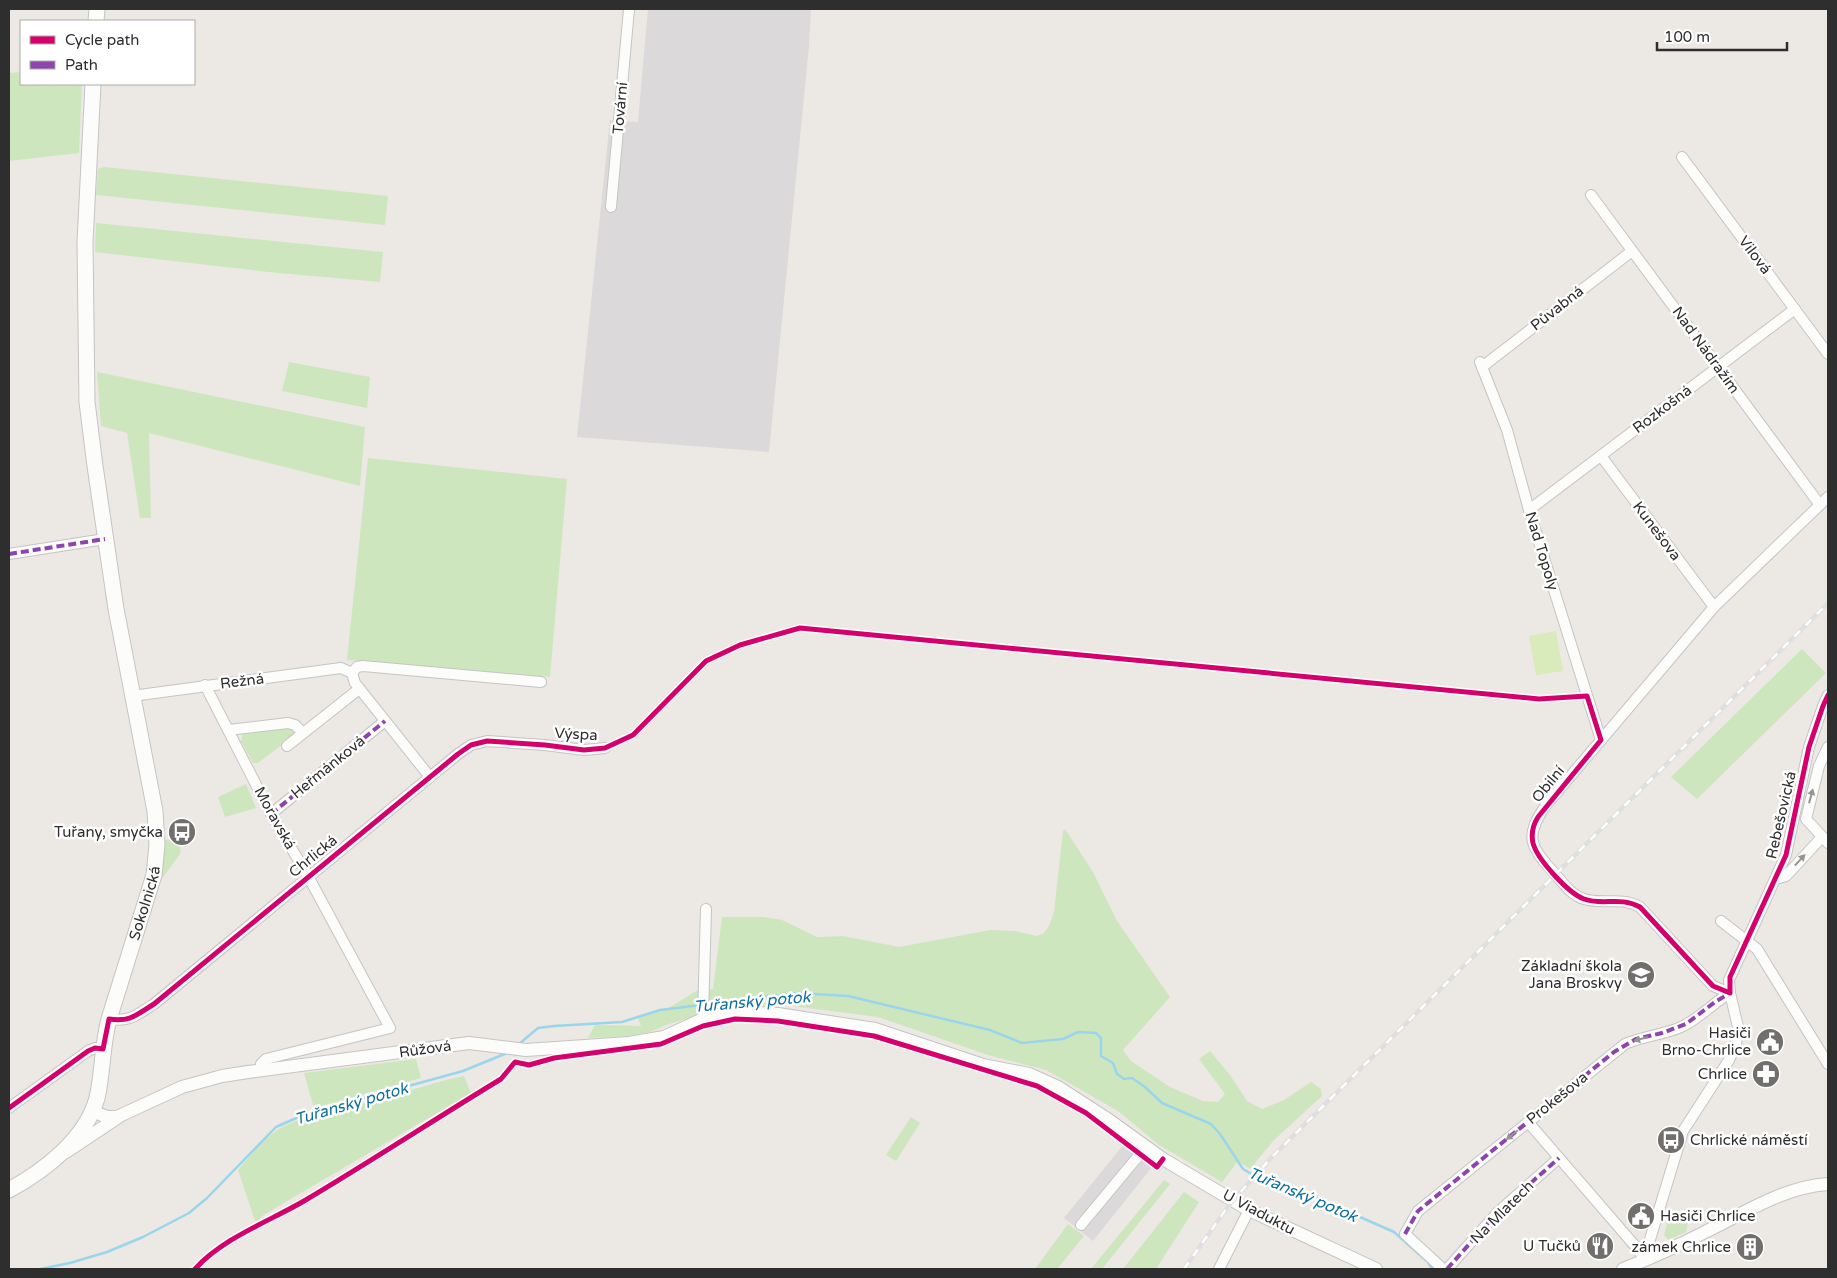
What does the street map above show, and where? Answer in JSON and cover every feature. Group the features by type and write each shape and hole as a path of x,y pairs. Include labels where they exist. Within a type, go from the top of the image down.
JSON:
{"main road":[{"name":"Sokolnická","path":"9,1190 38,1172 57,1156 73,1139 92,1111 98,1090 109,1018 152,882 157,855 155,811 132,696 94,466 87,383 85,242 93,85"}],"street":[{"name":"Tovární","path":"611,207 629,9"},
{"name":"Vilová","path":"1682,157 1828,354"},
{"name":"Nad Nádražím","path":"1591,195 1820,506"},
{"name":"Půvabná","path":"1480,365 1632,250"},
{"name":"Rozkošná","path":"1529,510 1795,309"},
{"name":"Nad Topoly","path":"1480,365 1507,430 1529,510 1601,740"},
{"name":"Kunešova","path":"1601,456 1714,607"},
{"name":"Obilní","path":"1730,993 1713,986 1640,907 1627,901 1596,901 1581,898 1567,888 1535,849 1533,842 1534,826 1546,805 1714,607 1828,498"},
{"path":"9,554 105,539"},
{"name":"Režná","path":"132,696 341,668 352,673 357,667 363,666 541,682"},
{"path":"352,673 352,679 430,777"},
{"name":"Moravská","path":"205,685 271,814 308,876 390,1028"},
{"path":"286,746 360,689"},
{"name":"Rebešovická","path":"1645,1260 1683,1131 1729,1060 1736,1045 1738,1027 1730,993 1730,977 1776,880 1789,846 1809,747 1828,695"},
{"name":"Heřmánková","path":"271,814 385,720"},
{"path":"228,730 288,723 295,725 303,733"},
{"name":"Chrlická","path":"109,1018 130,1019 154,1004 458,754 475,743 495,741 545,745"},
{"name":"Výspa","path":"545,745 584,750 605,748"},
{"path":"1776,880 1786,876 1825,840 1807,822 1806,817 1819,766 1828,747"},
{"path":"703,1019 706,909"},
{"path":"1721,921 1757,949 1828,1064"},
{"name":"Prokešova","path":"1443,1269 1405,1234 1418,1211 1625,1044 1636,1039 1662,1034 1686,1024 1730,993"},
{"name":"U Viaduktu","path":"591,1046 629,1043 664,1037 703,1019 738,1012 778,1014 876,1029 983,1065 1029,1074 1058,1088 1109,1120 1145,1148 1249,1210 1376,1269"},
{"name":"Růžová","path":"260,1071 260,1064 266,1059 390,1028"},
{"name":"Růžová","path":"57,1156 78,1145 120,1116 182,1087 222,1076 469,1043 512,1048 591,1046"},
{"path":"9,1108 88,1051 103,1049"},
{"path":"92,1111 106,1117 120,1116"},
{"path":"1528,1122 1636,1247 1645,1260"},
{"path":"1081,1225 1145,1148"},
{"name":"Na Mlatech","path":"1447,1269 1498,1212 1559,1158"},
{"path":"1623,1269 1789,1192 1804,1187 1828,1184"},
{"path":"1219,1269 1249,1210"}],"shaded area":[{"path":"648,9 811,9 809,46 769,452 577,437 610,120 638,122"},
{"path":"1128,1139 1156,1162 1093,1241 1064,1218"}],"green space":[{"path":"20,72 20,85 82,85 79,153 9,161 9,73"},
{"path":"104,167 388,196 385,225 96,195 98,169"},
{"path":"96,223 383,252 380,282 268,272 95,252"},
{"path":"289,362 370,377 367,408 282,391"},
{"path":"97,372 365,427 360,486 149,433 151,518 140,518 127,433 101,426"},
{"path":"368,458 567,479 550,677 347,660"},
{"path":"1556,631 1563,671 1536,675 1529,636"},
{"path":"1802,649 1826,673 1697,799 1671,777"},
{"path":"291,727 294,730 292,737 258,763 253,763 241,741 243,732"},
{"path":"246,784 256,808 225,817 218,797"},
{"path":"1065,829 1093,872 1117,921 1170,997 1123,1050 1131,1061 1170,1087 1203,1101 1218,1102 1225,1094 1199,1059 1210,1051 1230,1075 1247,1101 1262,1109 1284,1100 1311,1082 1321,1089 1322,1096 1274,1140 1250,1169 1238,1161 1222,1182 1159,1145 1118,1111 1046,1070 988,1055 878,1017 776,1004 721,1009 669,1024 650,1032 627,1036 588,1038 595,1025 641,1026 637,1016 667,1009 698,990 713,989 722,917 764,917 782,920 817,937 843,936 899,947 990,930 1015,931 1037,936 1044,933 1049,926 1054,912 1063,831"},
{"path":"165,840 177,842 180,847 180,854 158,884"},
{"path":"416,1059 421,1078 314,1108 304,1073"},
{"path":"464,1076 471,1093 265,1214 260,1218 261,1220 255,1221 238,1170 273,1133 300,1119 313,1115"},
{"path":"911,1117 920,1123 896,1161 886,1155"},
{"path":"1164,1180 1170,1184 1102,1269 1091,1269"},
{"path":"1184,1192 1199,1202 1156,1269 1123,1269"},
{"path":"1677,1212 1688,1223 1686,1232 1668,1240 1664,1235 1669,1215"},
{"path":"1068,1224 1084,1236 1057,1269 1035,1269"}],"waterway":[{"name":"Tuřanský potok","path":"706,1004 797,993 848,996 990,1030 1022,1043 1063,1039 1078,1032 1096,1033 1101,1038 1101,1056 1113,1063 1117,1074 1124,1079 1132,1078 1162,1103 1211,1124 1220,1134 1243,1169 1255,1176 1292,1187 1394,1232 1428,1262 1432,1269"},
{"name":"Tuřanský potok","path":"519,1044 538,1028 622,1022 660,1010 701,1005"},
{"name":"Tuřanský potok","path":"40,1269 70,1263 107,1252 143,1237 189,1213 207,1198 276,1127 303,1115 463,1071 507,1053"}],"railway":[{"path":"1184,1269 1229,1205 1269,1160 1828,603"}],"marked path":[{"path":"9,554 105,539"},
{"path":"271,814 385,721"},
{"path":"1405,1234 1418,1211 1614,1052 1636,1039 1662,1033 1686,1024 1730,993"},
{"path":"1447,1269 1498,1212 1559,1158"}],"cycle path":[{"path":"9,1108 88,1051 95,1048 103,1049 109,1019 128,1018 154,1004 471,745 487,741 584,750 605,748 633,735 706,661 740,645 800,628 1539,699 1587,696 1601,740 1538,817 1532,833 1536,850 1554,875 1577,896 1591,901 1619,901 1640,907 1713,986 1730,993 1730,977 1786,855 1809,747 1828,695"},
{"path":"195,1269 206,1258 232,1239 304,1201 501,1079 515,1062 529,1065 554,1058 661,1044 703,1026 735,1019 778,1021 874,1036 1037,1086 1086,1113 1157,1167 1163,1159"}],"place":[{"name":"Tuřany, smyčka","path":"182,832"},
{"name":"Základní škola Jana Broskvy","path":"1641,975"},
{"name":"Hasiči Brno-Chrlice","path":"1770,1042"},
{"name":"Chrlice","path":"1766,1074"},
{"name":"Chrlické náměstí","path":"1671,1140"},
{"name":"Hasiči Chrlice","path":"1641,1216"},
{"name":"U Tučků","path":"1600,1246"},
{"name":"zámek Chrlice","path":"1750,1247"}]}
